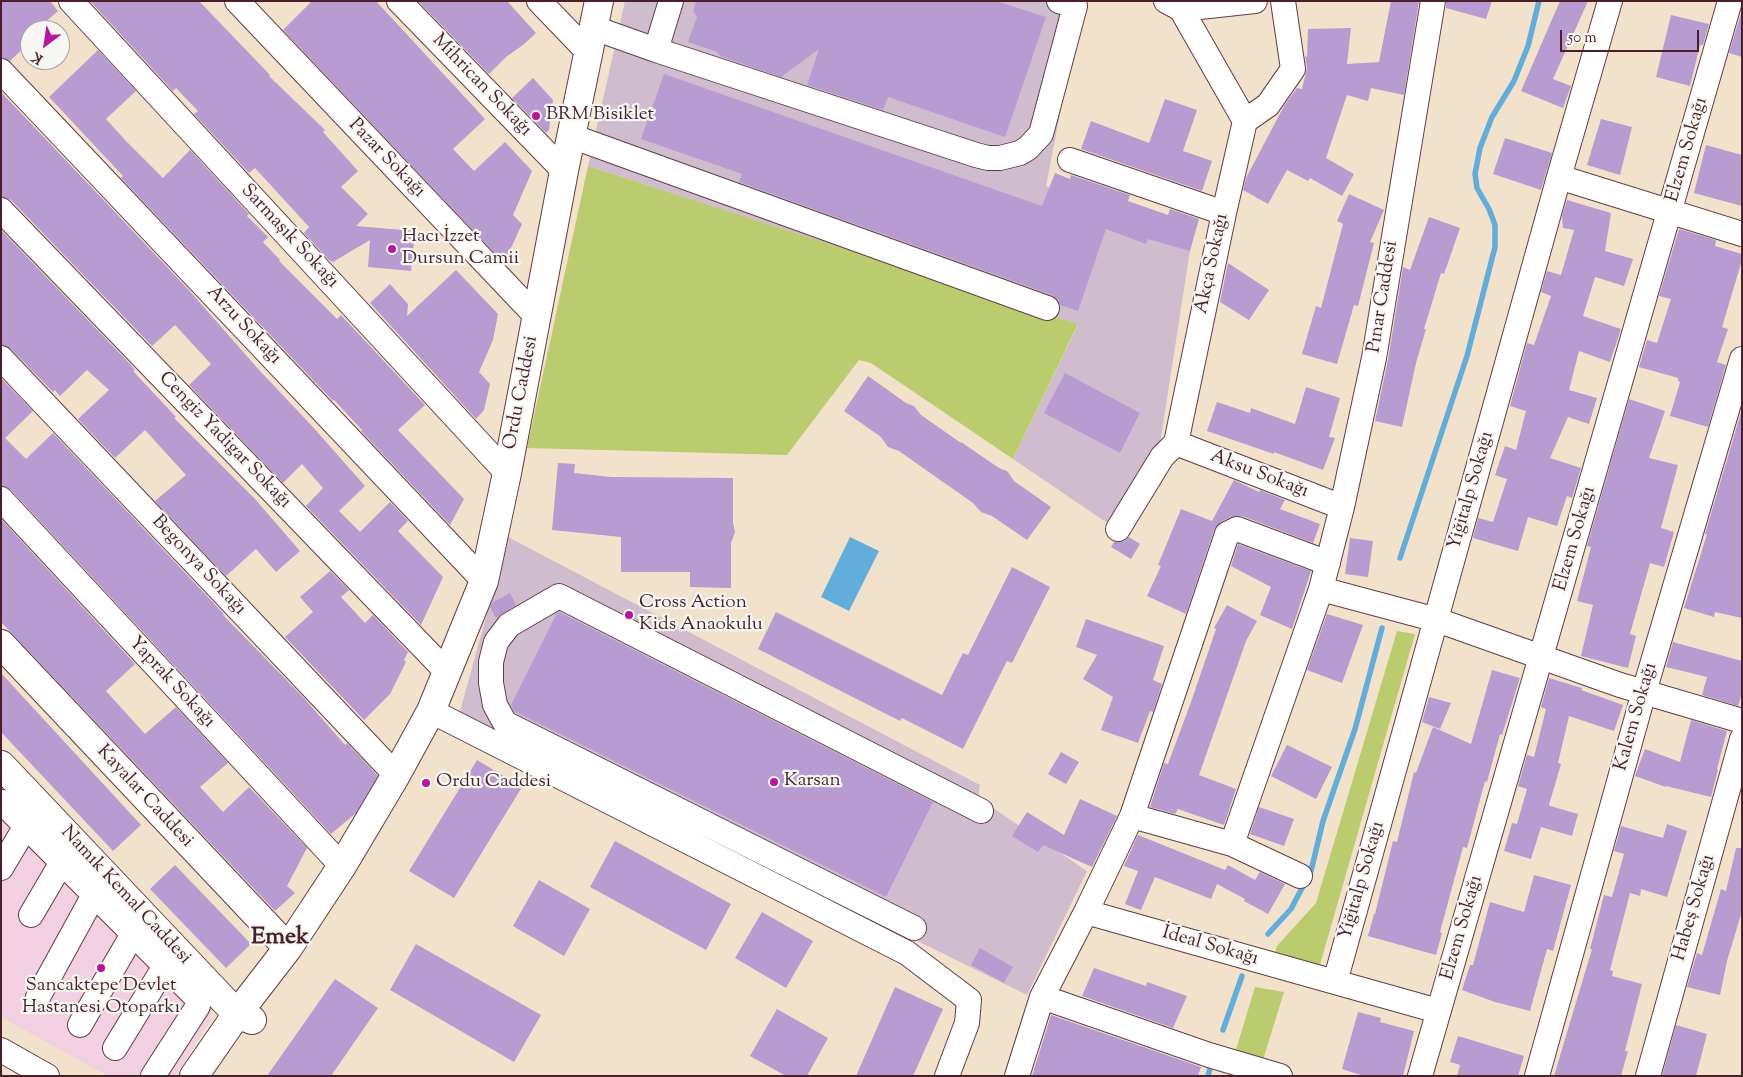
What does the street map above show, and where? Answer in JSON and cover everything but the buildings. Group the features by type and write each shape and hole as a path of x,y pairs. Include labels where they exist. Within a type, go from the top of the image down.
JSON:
{"main road":[{"name":"Ordu Caddesi","path":"214,1076 244,1017 342,866 396,775 431,711 484,581 507,473 564,171 600,1"},
{"name":"Kayalar Caddesi","path":"1,644 288,948"},
{"name":"Namık Kemal Caddesi","path":"1,765 244,1017"},
{"name":"Ordu Caddesi","path":"194,1076 244,1017"}],"street":[{"name":"Sarmaşık Sokağı","path":"71,1 507,473"},
{"name":"Pazar Sokağı","path":"236,1 536,316"},
{"name":"Mihrican Sokağı","path":"399,1 564,171"},
{"path":"538,1 592,41 656,50 988,158 1000,158 1020,153 1028,148 1041,134 1075,6 1059,1"},
{"path":"656,50 671,1"},
{"path":"1255,1 1174,5 1245,121 1268,105 1293,69 1283,1"},
{"name":"Pınar Caddesi","path":"1232,844 1321,590 1342,507 1374,358 1433,1"},
{"name":"Yiğitalp Sokağı","path":"1334,982 1610,1"},
{"name":"Elzem Sokağı","path":"1420,1076 1730,1"},
{"name":"Arzu Sokağı","path":"1,71 484,581"},
{"name":"Akça Sokağı","path":"1176,443 1245,121"},
{"path":"572,136 1047,308"},
{"path":"1070,160 1224,213"},
{"path":"1559,177 1671,210 1742,234"},
{"name":"Cengiz Yadigar Sokağı","path":"1,210 447,672"},
{"name":"Begonya Sokağı","path":"1,358 396,775"},
{"name":"Kalem Sokağı","path":"1536,1076 1644,692 1742,359"},
{"path":"1118,529 1162,456 1176,443"},
{"name":"Aksu Sokağı","path":"1176,443 1342,507"},
{"name":"Yaprak Sokağı","path":"1,499 342,866"},
{"path":"1017,1076 1042,997 1086,912 1132,816 1227,534 1237,529 1328,563"},
{"path":"1321,590 1436,620 1644,692 1742,721"},
{"path":"914,928 505,723 496,705 491,683 491,662 496,642 509,625 559,596 981,811"},
{"path":"466,626 496,642"},
{"path":"431,711 907,953 969,1000 967,1023 947,1076"},
{"name":"Habeş Sokağı","path":"1648,1076 1742,740"},
{"path":"2,802 197,998 198,1006 153,1076"},
{"path":"1132,816 1232,844 1300,876"},
{"path":"1,868 26,826"},
{"path":"31,915 62,862"},
{"path":"38,997 94,895"},
{"name":"İdeal Sokağı","path":"1086,912 1438,1011"},
{"path":"80,1025 133,934"},
{"path":"115,1048 165,966"},
{"path":"1042,997 1209,1055 1280,1076"},
{"path":"1,1050 47,1076"}],"shaded area":[{"path":"625,1 1082,1 1046,186 1191,244 1160,444 1113,527 1013,459 1078,325 588,166"},
{"path":"508,537 980,785 978,798 1087,871 1027,995 459,715"},
{"name":"Sancaktepe Devlet Hastanesi Otoparkı","path":"1,785 206,998 211,1009 211,1020 175,1076 108,1076 1,1017"}],"green space":[{"path":"588,166 1078,324 1013,459 871,363 859,360 787,455 527,448"},
{"path":"1397,631 1415,634 1319,968 1273,958 1277,946 1316,903"},
{"path":"1255,987 1284,992 1258,1076 1228,1076"}],"water":[{"path":"850,537 879,551 849,611 821,597"}],"waterway":[{"path":"1400,558 1467,356 1495,247 1495,225 1489,209 1477,188 1475,174 1480,148 1492,117 1514,81 1528,46 1539,1"},
{"path":"1268,934 1291,909 1311,871 1323,821 1355,729 1382,628"},
{"path":"1223,1030 1242,976"},
{"path":"1208,1076 1211,1065"}],"place":[{"name":"BRM Bisiklet","path":"536,116"},
{"name":"Hacı İzzet Dursun Camii","path":"392,249"},
{"name":"Cross Action Kids Anaokulu","path":"629,615"},
{"name":"Karsan","path":"774,782"},
{"name":"Ordu Caddesi","path":"426,783"},
{"name":"Sancaktepe Devlet Hastanesi Otoparkı","path":"101,968"}],"district":[{"name":"Emek","path":"280,939"}]}
